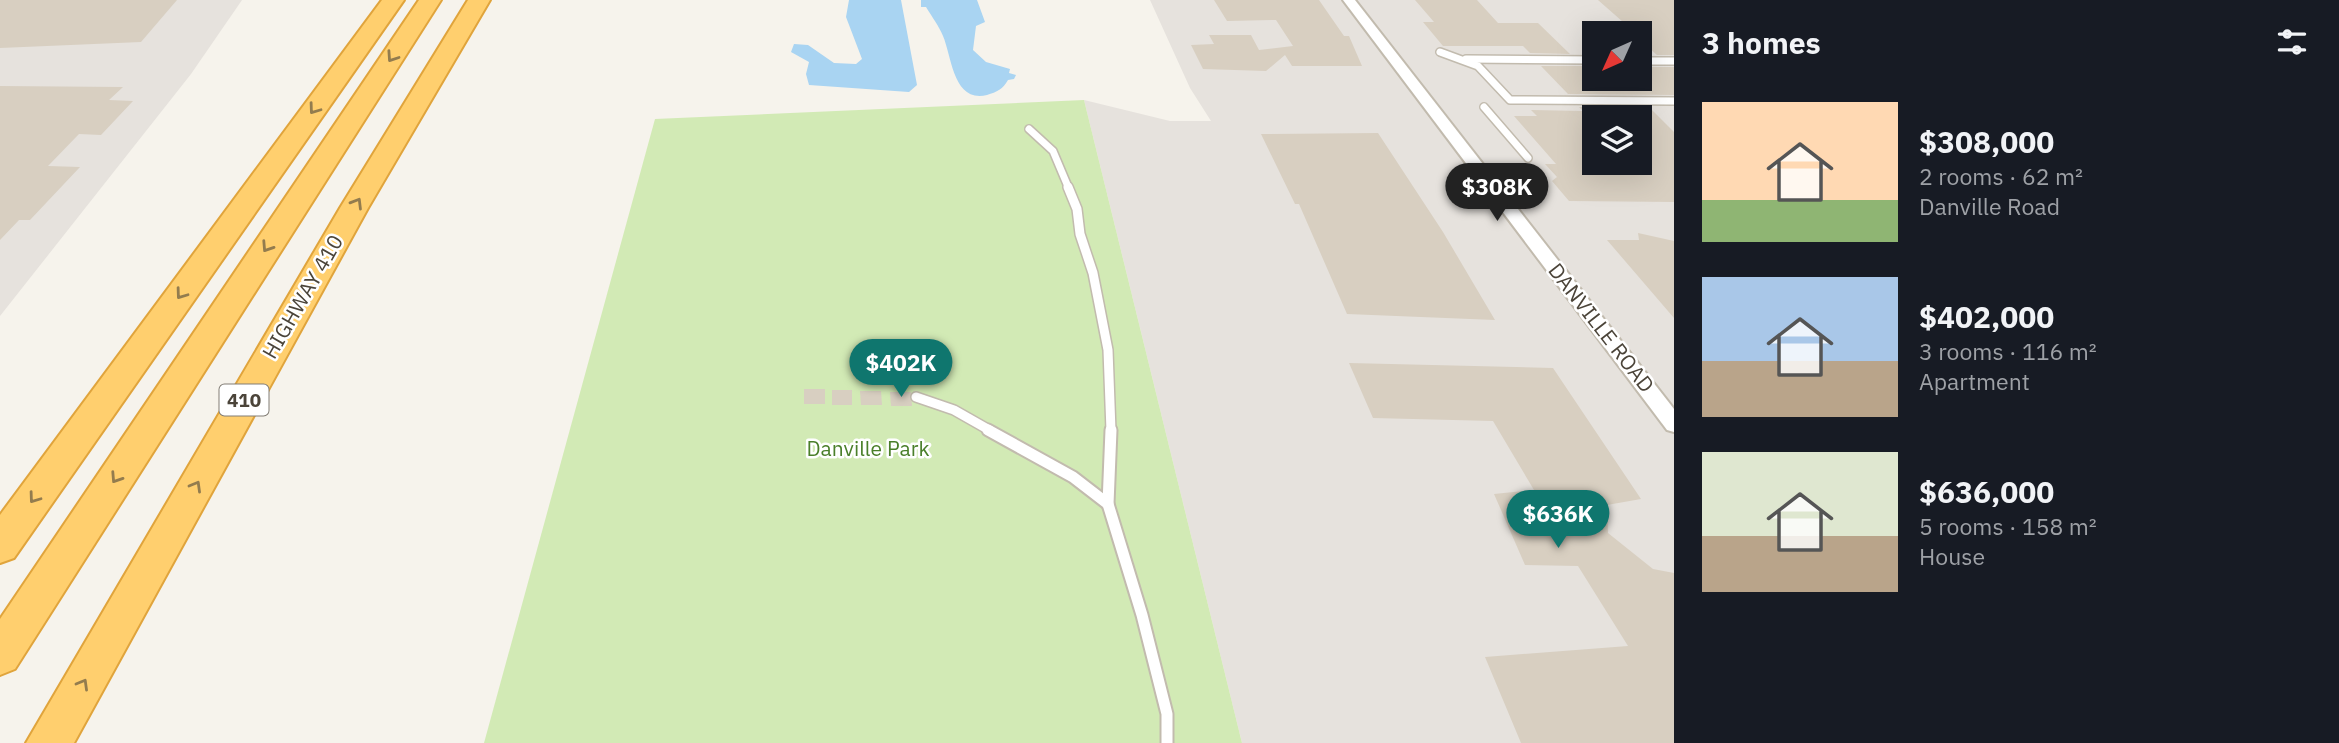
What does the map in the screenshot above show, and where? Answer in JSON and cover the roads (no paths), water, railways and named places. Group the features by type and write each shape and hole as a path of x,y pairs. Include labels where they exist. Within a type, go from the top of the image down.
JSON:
{"highway":[{"path":"0,546 391,0"},
{"path":"0,655 430,0"},
{"name":"HIGHWAY 410","path":"49,743 354,208 480,0"}],"street":[{"name":"DANVILLE ROAD","path":"1349,0 1674,424"}],"lane":[{"path":"1440,52 1478,66 1510,100 1674,101"},
{"path":"1461,59 1582,60"},
{"path":"1652,61 1674,61"},
{"path":"1484,107 1528,158"},
{"path":"1029,129 1053,151 1077,209 1080,234 1093,273 1110,370 1112,456 1108,504 1142,615 1164,701 1167,743"},
{"path":"916,397 947,406 1015,446 1060,466 1084,481 1108,504"}],"water":[{"path":"849,0 901,0 917,85 909,92 809,85 806,74 809,62 791,52 794,44 808,45 834,63 856,64 862,59 846,17"},
{"path":"921,0 977,0 985,22 976,26 973,50 986,62 1010,69 1009,73 1016,75 1014,79 1008,80 999,90 987,95 976,96 967,92 956,76 941,32 926,7 921,7"}],"park label":[{"name":"Danville Park","path":"868,449"}]}
